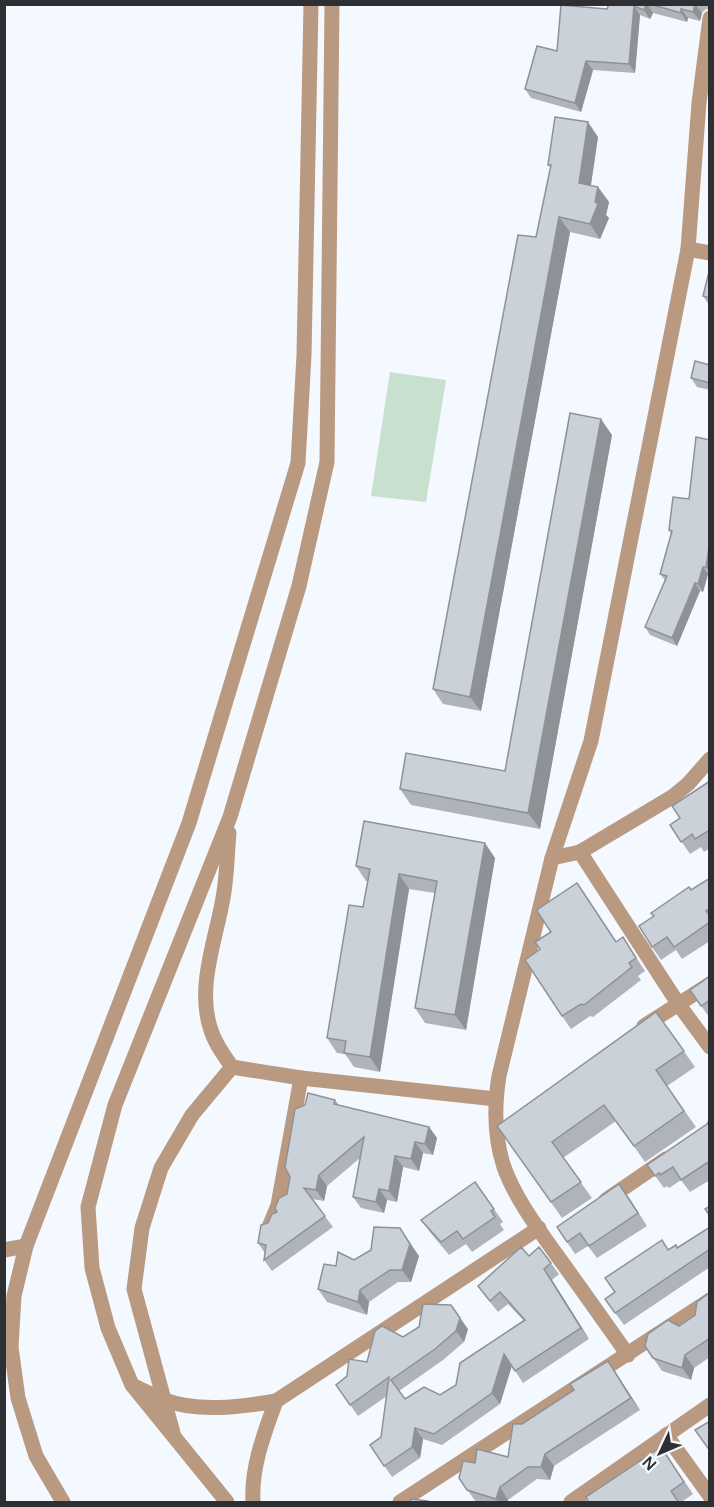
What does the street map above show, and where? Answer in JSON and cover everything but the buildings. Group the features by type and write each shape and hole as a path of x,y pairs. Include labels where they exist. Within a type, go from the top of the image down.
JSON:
{"street":[{"path":"63,1503 36,1456 18,1398 11,1347 14,1296 26,1246 189,823 298,463 304,355 311,4"},
{"path":"227,1503 132,1385 108,1328 92,1268 88,1207 115,1105 230,817 299,586 327,462 332,4"},
{"path":"628,1355 514,1188 504,1167 495,1122 496,1099 502,1065 552,858 591,741 688,249 704,103 710,18"},
{"path":"688,249 710,253"},
{"path":"552,858 580,852 672,797 688,784 710,759"},
{"path":"230,817 224,895 207,978 206,1001 209,1025 218,1047 231,1068"},
{"path":"580,852 679,1005 710,1047"},
{"path":"634,1032 710,984"},
{"path":"231,1068 496,1099"},
{"path":"175,1438 134,1289 142,1228 161,1168 192,1115 231,1068"},
{"path":"269,1227 278,1205 301,1078"},
{"path":"595,1208 681,1149"},
{"path":"132,1385 165,1400 202,1407 240,1408 276,1401 547,1234"},
{"path":"4,1250 26,1246"},
{"path":"400,1503 710,1300"},
{"path":"253,1503 252,1491 260,1444 276,1401"},
{"path":"571,1503 710,1405"},
{"path":"666,1435 710,1496"}],"green space":[{"path":"390,372 446,380 426,502 371,496"}]}
